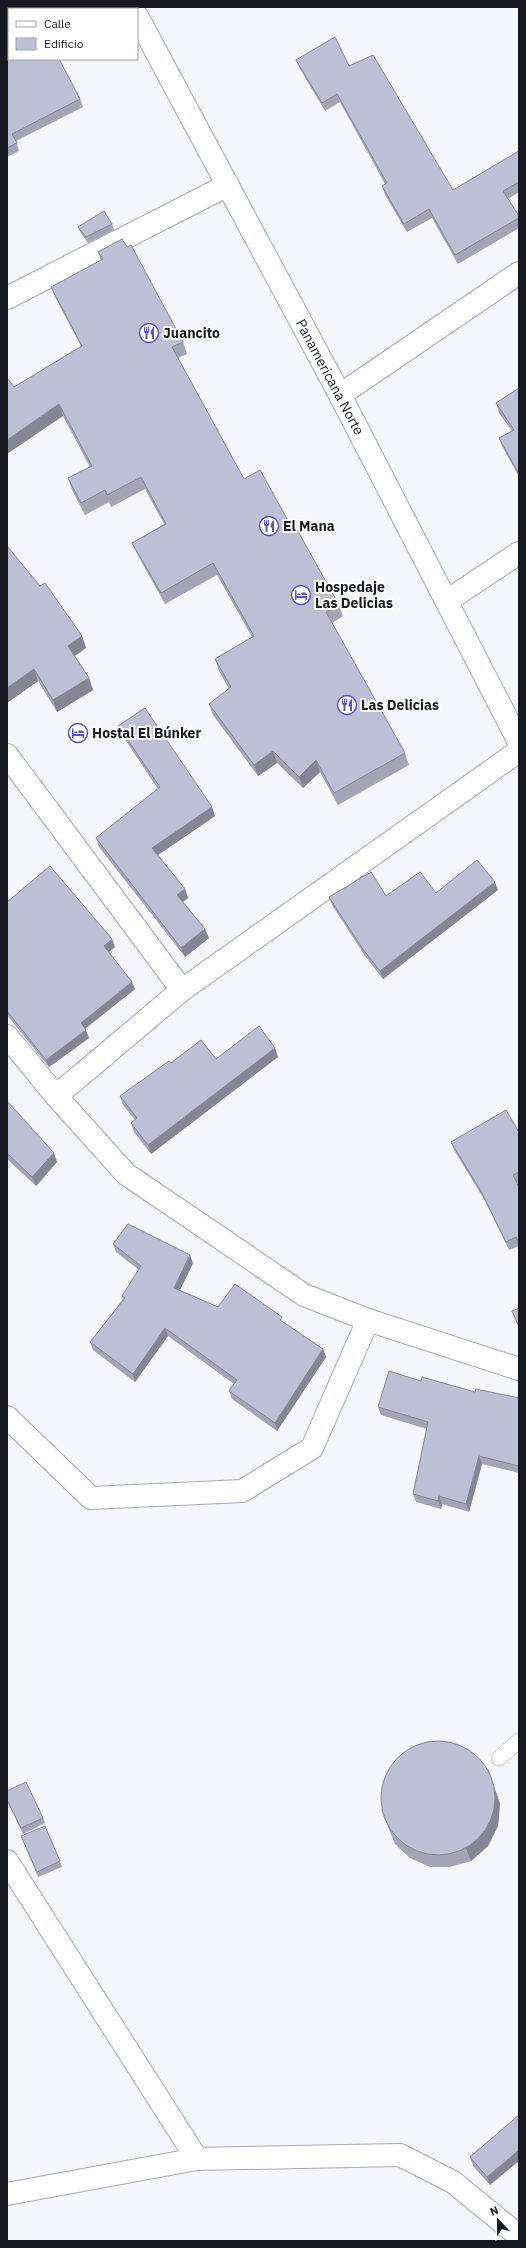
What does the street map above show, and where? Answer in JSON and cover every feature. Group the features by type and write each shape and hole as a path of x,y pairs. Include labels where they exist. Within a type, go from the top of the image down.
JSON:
{"main road":[{"name":"Panamericana Norte","path":"138,18 340,395 519,742"},
{"path":"7,298 228,185"},
{"path":"340,395 519,273"},
{"path":"447,601 519,553"},
{"path":"56,1096 182,990 519,751"},
{"path":"7,755 182,990"},
{"path":"7,1036 56,1096 126,1174 304,1295 368,1320 519,1369"},
{"path":"7,1418 91,1498 242,1492 312,1448 368,1320"},
{"path":"7,1861 197,2159"},
{"path":"7,2194 197,2159 400,2155 453,2182 519,2236"}],"lane":[{"path":"499,1758 519,1741"}],"building":[{"path":"7,7 32,7 8,8 8,60 60,60 80,99 12,134 17,143 7,148"},
{"path":"335,37 349,66 373,55 453,190 519,151 519,182 503,191 519,218 455,255 429,209 404,224 382,186 387,183 337,94 322,103 296,60"},
{"path":"104,211 112,224 86,237 78,227"},
{"path":"122,239 127,247 131,245 183,342 172,347 244,479 260,470 291,526 294,524 339,605 326,612 405,753 334,793 316,760 299,777 273,751 254,765 209,704 231,687 215,659 254,636 213,563 161,593 132,543 166,524 141,477 107,495 105,490 81,503 68,478 92,466 59,404 7,440 7,378 14,387 82,346 51,287 103,259 98,252"},
{"path":"519,388 519,474 499,438 514,430 496,403"},
{"path":"7,546 40,586 45,583 82,636 68,646 89,678 53,700 34,669 7,688"},
{"path":"145,708 212,807 152,848 185,889 177,895 205,929 181,948 96,838 160,787 118,726"},
{"path":"477,860 495,882 380,971 362,948 329,897 371,872 386,896 420,872 436,893"},
{"path":"50,866 112,939 104,946 132,982 81,1023 86,1030 46,1060 7,1011 7,902"},
{"path":"259,1026 275,1048 148,1145 131,1123 137,1118 120,1096 169,1061 171,1063 201,1040 216,1059"},
{"path":"7,1101 54,1153 32,1177 7,1153"},
{"path":"506,1110 519,1132 519,1172 513,1175 519,1187 519,1243 516,1237 506,1242 482,1193 451,1142"},
{"path":"128,1224 190,1255 174,1288 218,1307 235,1284 282,1317 280,1320 323,1349 275,1423 229,1391 237,1380 165,1328 133,1374 90,1342 125,1298 122,1296 141,1266 113,1244"},
{"path":"519,1308 519,1327 512,1311"},
{"path":"389,1371 421,1381 422,1377 475,1392 476,1389 519,1398 519,1466 479,1456 466,1504 439,1496 438,1501 413,1494 428,1422 378,1407"},
{"path":"438,1741 460,1745 478,1758 491,1776 495,1798 491,1820 478,1838 460,1851 438,1855 416,1851 398,1838 385,1820 381,1798 385,1776 398,1758 416,1745"},
{"path":"26,1782 43,1818 21,1828 7,1800 7,1791"},
{"path":"45,1826 60,1861 37,1872 21,1836"},
{"path":"519,2115 519,2150 487,2177 470,2157"}],"place":[{"name":"Juancito","path":"149,333"},
{"name":"El Mana","path":"269,526"},
{"name":"Hospedaje Las Delicias","path":"301,595"},
{"name":"Las Delicias","path":"347,705"},
{"name":"Hostal El Búnker","path":"78,733"}]}
